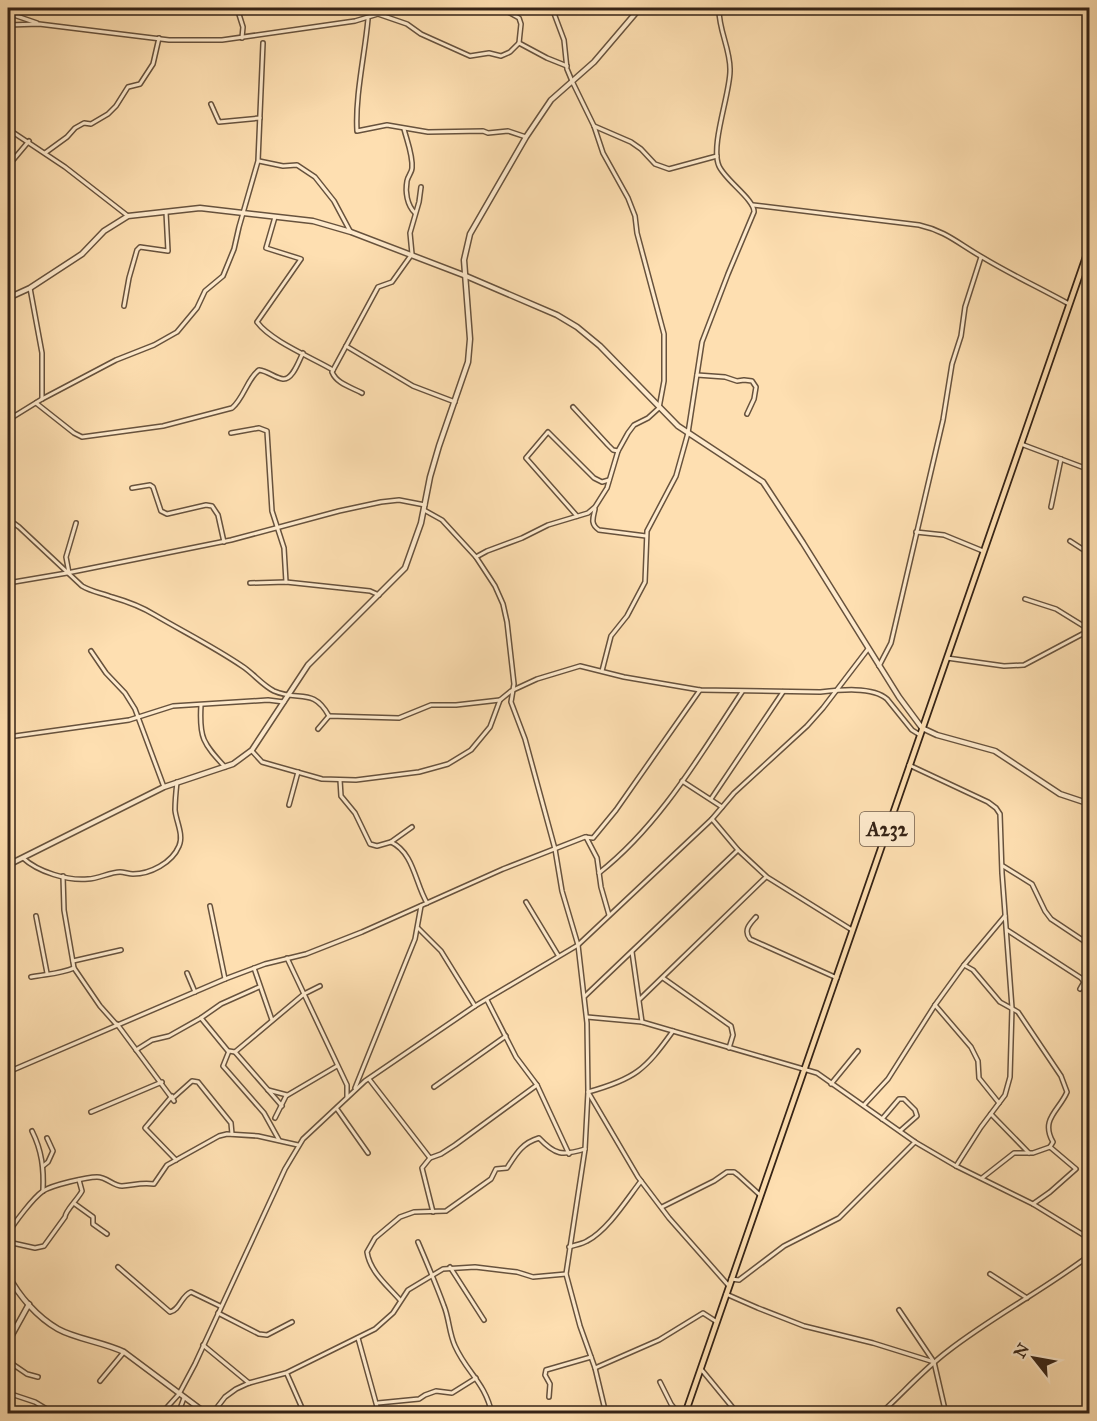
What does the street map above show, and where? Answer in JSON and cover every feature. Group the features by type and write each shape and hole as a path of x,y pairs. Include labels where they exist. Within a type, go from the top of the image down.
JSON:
{"main road":[{"name":"A232","path":"685,1413 1089,245"}],"street":[{"path":"237,8 243,27 242,38"},
{"path":"8,25 39,24 188,40 242,38 355,21 378,14 386,8"},
{"path":"378,14 407,24 421,34 470,56 489,53 501,56 510,52 519,43 521,24 519,18 501,8"},
{"path":"476,558 548,525 588,513 595,507 603,498 618,451 634,425 648,418 659,408 664,381 664,334 637,233 635,216 628,198 603,153 594,126 572,81 567,66 564,40 552,8"},
{"path":"8,865 164,787 233,764 252,750 308,665 405,568 425,508 439,446 468,362 470,339 464,260 470,234 526,137 551,100 594,62 640,8"},
{"path":"602,671 611,636 627,616 645,582 646,536 676,476 688,434 702,342 754,212 753,205 724,175 719,167 717,156 721,116 731,69 719,8"},
{"path":"8,13 39,24"},
{"path":"368,18 366,44 361,59 363,69 357,131 387,125 428,132 504,131 526,137"},
{"path":"45,153 75,128 84,123 91,124 108,114 128,87 140,84 153,64 159,38"},
{"path":"8,420 42,399 116,360 154,345 177,332 197,308 205,291 223,276 236,242 258,161 263,43"},
{"path":"519,43 567,66"},
{"path":"211,104 219,122 260,118"},
{"path":"594,126 631,142 656,164 669,170 717,156"},
{"path":"8,129 29,141 128,216"},
{"path":"403,129 411,157 412,170 407,180 406,194 410,208 415,213"},
{"path":"8,166 29,141"},
{"path":"258,161 283,166 297,165 315,177 334,201 351,232"},
{"path":"362,393 340,383 332,375 333,370 378,288 392,282 412,254 411,233 421,187"},
{"path":"753,205 936,229 981,257 1069,304"},
{"path":"8,298 30,288 81,254 104,231 128,216 200,208 313,222 351,232 412,254 557,315 577,327 600,346 659,408 688,434 719,451 763,482 913,719 922,728 937,735 995,751 1060,794 1089,804"},
{"path":"124,306 137,250 140,248 168,251 166,211"},
{"path":"275,216 266,248 301,259 257,322 262,329 274,337 333,370"},
{"path":"879,666 891,643 943,420 952,364 961,336 965,307 981,257"},
{"path":"30,288 42,353 42,399"},
{"path":"346,346 412,386 455,402"},
{"path":"36,403 82,437 163,426 232,408 238,403 254,374 259,370 282,379 287,378 291,376 303,352"},
{"path":"697,375 752,381 756,387 754,399 747,414"},
{"path":"573,407 608,445 618,451"},
{"path":"231,433 259,428 267,432 272,511 284,548 286,582"},
{"path":"577,516 526,458 548,432 594,478 602,482 609,480"},
{"path":"1020,443 1089,470"},
{"path":"1051,507 1061,459"},
{"path":"132,488 150,485 153,487 163,514 206,505 212,506 218,515 224,542"},
{"path":"8,583 224,542 339,511 399,500 425,508 442,520 476,558 495,586 503,604 514,684 511,691 511,702 525,739 555,849 562,891 578,945 587,1017 588,1092 585,1149 566,1274 596,1368 604,1412"},
{"path":"595,507 592,521 598,530 646,536"},
{"path":"8,519 90,591 113,597 153,614 254,673 266,686 288,695 316,699 329,716"},
{"path":"68,573 66,556 76,523"},
{"path":"916,532 944,535 983,551"},
{"path":"1070,541 1089,554"},
{"path":"250,583 286,582 370,591 379,595"},
{"path":"947,657 1016,667 1033,662 1089,630 1056,609 1025,599"},
{"path":"161,1413 179,1394 298,1145 354,1090 369,1079 475,1006 578,945 712,819 734,793 807,726 868,649"},
{"path":"91,651 106,673 125,693 139,717 164,787"},
{"path":"252,750 262,762 316,778 356,780 419,772 459,758 475,746 487,732 500,700 511,691 580,666 624,677 700,690 873,692 882,694 912,730 920,735"},
{"path":"8,1072 225,979 287,957 306,954 502,869 585,837 593,838 700,690"},
{"path":"600,873 637,839 682,781 743,691"},
{"path":"711,799 783,692"},
{"path":"8,737 129,720 173,706 268,700 284,702"},
{"path":"329,716 399,718 434,704 456,705 500,700"},
{"path":"201,705 200,727 203,740 225,767"},
{"path":"318,729 329,716"},
{"path":"909,765 988,802 1000,814 1012,1008 1010,1077 1005,1095 956,1166"},
{"path":"289,805 298,772"},
{"path":"340,780 341,796 358,818 368,840 376,846 391,842 412,826"},
{"path":"682,781 722,807"},
{"path":"23,858 30,864 63,876 89,879 116,872 138,874 153,870 165,863 180,845 175,812 177,782"},
{"path":"712,819 738,850 766,877 852,930"},
{"path":"585,837 597,858 601,887 609,915"},
{"path":"391,842 408,855 418,886 428,903"},
{"path":"585,996 738,850"},
{"path":"1003,866 1032,884 1051,919 1089,945"},
{"path":"63,876 64,910 74,968 100,1006 117,1024 173,1098"},
{"path":"640,999 766,877"},
{"path":"526,902 558,956"},
{"path":"210,906 225,979"},
{"path":"354,1090 418,928 421,906"},
{"path":"36,916 47,974"},
{"path":"864,1105 888,1079 964,964 1005,916"},
{"path":"756,917 747,928 750,939 837,978"},
{"path":"418,928 441,951 475,1006"},
{"path":"1007,930 1081,978 1084,982 1080,989"},
{"path":"73,962 121,950"},
{"path":"632,951 642,1022"},
{"path":"287,957 347,1085 347,1097"},
{"path":"964,964 973,970 1000,1002 1012,1008 1023,1019 1061,1076 1067,1092 1048,1125 1047,1131 1053,1142 1050,1147 1029,1153 1014,1153 982,1178"},
{"path":"31,976 61,974 74,968"},
{"path":"254,968 272,1020"},
{"path":"187,973 195,992"},
{"path":"663,978 730,1026 733,1035 729,1048"},
{"path":"235,1052 304,994 321,986"},
{"path":"136,1050 152,1040 169,1036 221,1004 259,987"},
{"path":"487,1000 516,1057 537,1085 569,1154"},
{"path":"935,1005 971,1047 978,1061 979,1078 999,1102"},
{"path":"587,1017 642,1022 817,1073 915,1142 956,1166 1033,1204 1089,1239"},
{"path":"201,1018 228,1051 235,1052 282,1106"},
{"path":"588,1092 616,1084 638,1072 652,1059 673,1031"},
{"path":"434,1087 506,1036"},
{"path":"228,1051 223,1066 264,1113 279,1140"},
{"path":"831,1084 858,1051"},
{"path":"275,1119 287,1095 337,1066"},
{"path":"369,1079 430,1158"},
{"path":"176,1160 145,1128 192,1081 198,1082 231,1123 232,1134"},
{"path":"91,1112 162,1082"},
{"path":"433,1212 422,1168 430,1158 455,1145 537,1085"},
{"path":"267,1089 287,1095"},
{"path":"588,1092 641,1181 717,1275 729,1286"},
{"path":"882,1119 899,1099 904,1099 915,1110 917,1116 900,1131"},
{"path":"337,1109 368,1153"},
{"path":"991,1114 1029,1153"},
{"path":"32,1131 40,1146 43,1191"},
{"path":"80,1180 82,1191 75,1204 65,1212 44,1246 35,1248 8,1242 8,1234 14,1223 43,1191 55,1186 80,1180 95,1177 107,1179 120,1186 144,1182 154,1184 167,1165 219,1136 232,1134 279,1140 298,1145"},
{"path":"43,1166 48,1162 53,1151 47,1138"},
{"path":"400,1300 368,1260 367,1252 375,1238 400,1217 414,1212 446,1211 491,1179 496,1169 507,1168 524,1145 535,1139 538,1138 552,1152 569,1154 585,1149"},
{"path":"732,1279 739,1280 784,1246 832,1224 915,1142"},
{"path":"1033,1204 1076,1169 1050,1147"},
{"path":"662,1207 727,1172 738,1174 760,1195"},
{"path":"570,1247 587,1241 597,1233 641,1181"},
{"path":"75,1204 93,1218 93,1224 107,1234"},
{"path":"418,1242 445,1308 455,1347 489,1398 492,1413"},
{"path":"880,1413 933,1362 1062,1276 1089,1255"},
{"path":"118,1267 170,1312 177,1308 184,1296 190,1292 220,1306"},
{"path":"212,1413 225,1397 249,1383 286,1373 358,1338 385,1321 408,1290 450,1267 493,1269 533,1277 566,1274"},
{"path":"450,1267 484,1320"},
{"path":"990,1274 1027,1298"},
{"path":"8,1275 29,1304 47,1322 59,1330 109,1345 124,1352 207,1413"},
{"path":"726,1294 804,1326 873,1343 933,1362"},
{"path":"8,1342 29,1304"},
{"path":"898,1310 933,1362 946,1413"},
{"path":"218,1313 259,1334 267,1335 292,1322"},
{"path":"596,1368 659,1340 703,1313 717,1322"},
{"path":"358,1338 378,1402 379,1413"},
{"path":"203,1345 249,1383"},
{"path":"100,1381 124,1352"},
{"path":"549,1397 550,1384 545,1375 546,1370 591,1358"},
{"path":"8,1361 27,1374 38,1377"},
{"path":"701,1369 738,1413"},
{"path":"286,1373 302,1408"},
{"path":"378,1402 419,1399 436,1391 452,1393 476,1378"},
{"path":"660,1383 670,1404 679,1413"},
{"path":"8,1393 35,1402 55,1413"},
{"path":"178,1413 184,1398"}]}
